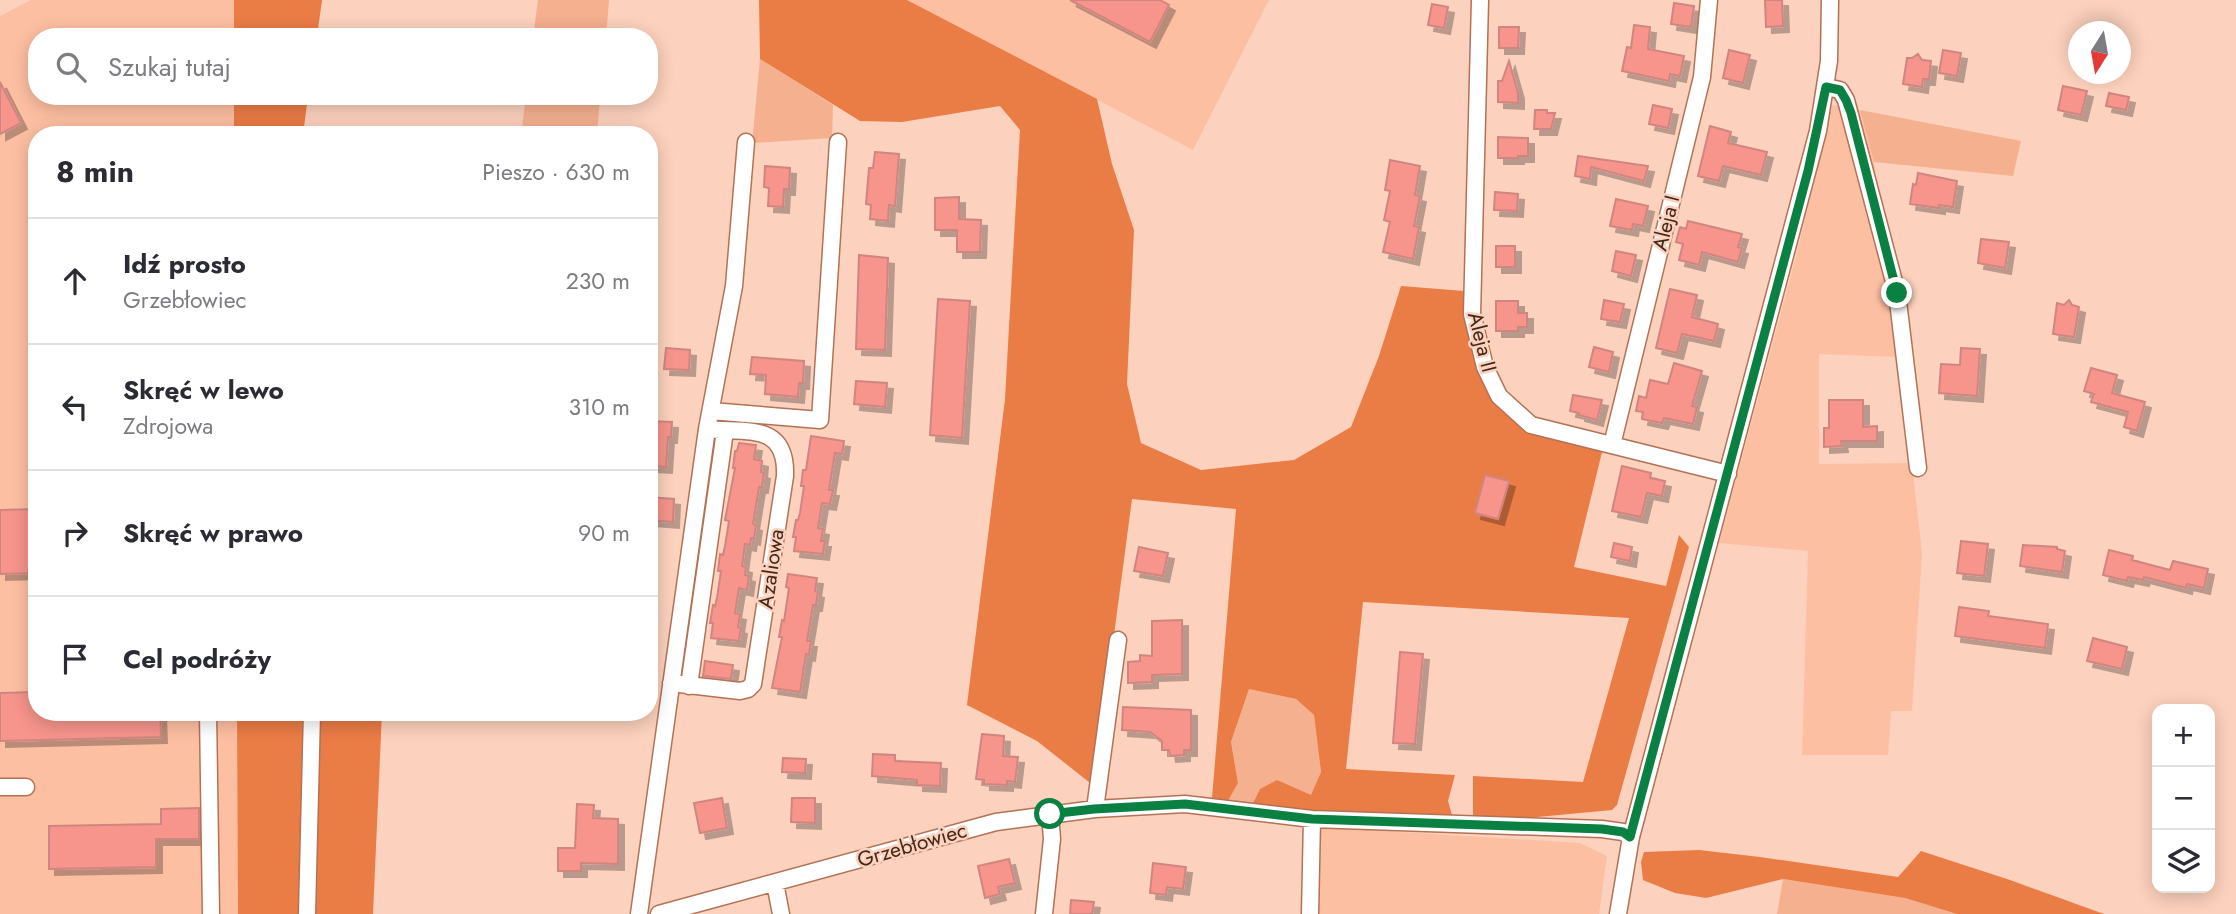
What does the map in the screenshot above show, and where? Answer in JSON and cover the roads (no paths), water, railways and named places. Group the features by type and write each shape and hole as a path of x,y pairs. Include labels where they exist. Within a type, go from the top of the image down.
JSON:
{"street":[{"name":"Aleja II","path":"1480,0 1472,314 1485,367 1499,396 1531,425 1728,474"},
{"name":"Aleja I","path":"1612,445 1702,77 1709,0"},
{"path":"1618,914 1630,837 1818,131 1826,87 1830,0"},
{"path":"1826,87 1840,90 1849,106 1894,282 1918,468"},
{"path":"639,914 707,429 734,286 746,142"},
{"path":"711,411 820,420 838,142"},
{"name":"Azaliowa","path":"671,683 740,691 753,684 785,476 784,452 775,440 763,433 707,429"},
{"path":"689,686 725,431"},
{"path":"1094,809 1118,640"},
{"path":"208,721 211,914"},
{"path":"307,914 312,721"},
{"path":"0,788 26,787"},
{"name":"Grzebłowiec","path":"659,914 996,822 1094,809 1185,804 1312,819 1602,829 1623,832 1630,837"},
{"path":"1044,914 1052,839 1050,814"},
{"path":"1310,914 1312,819"},
{"path":"775,883 781,914"}]}
